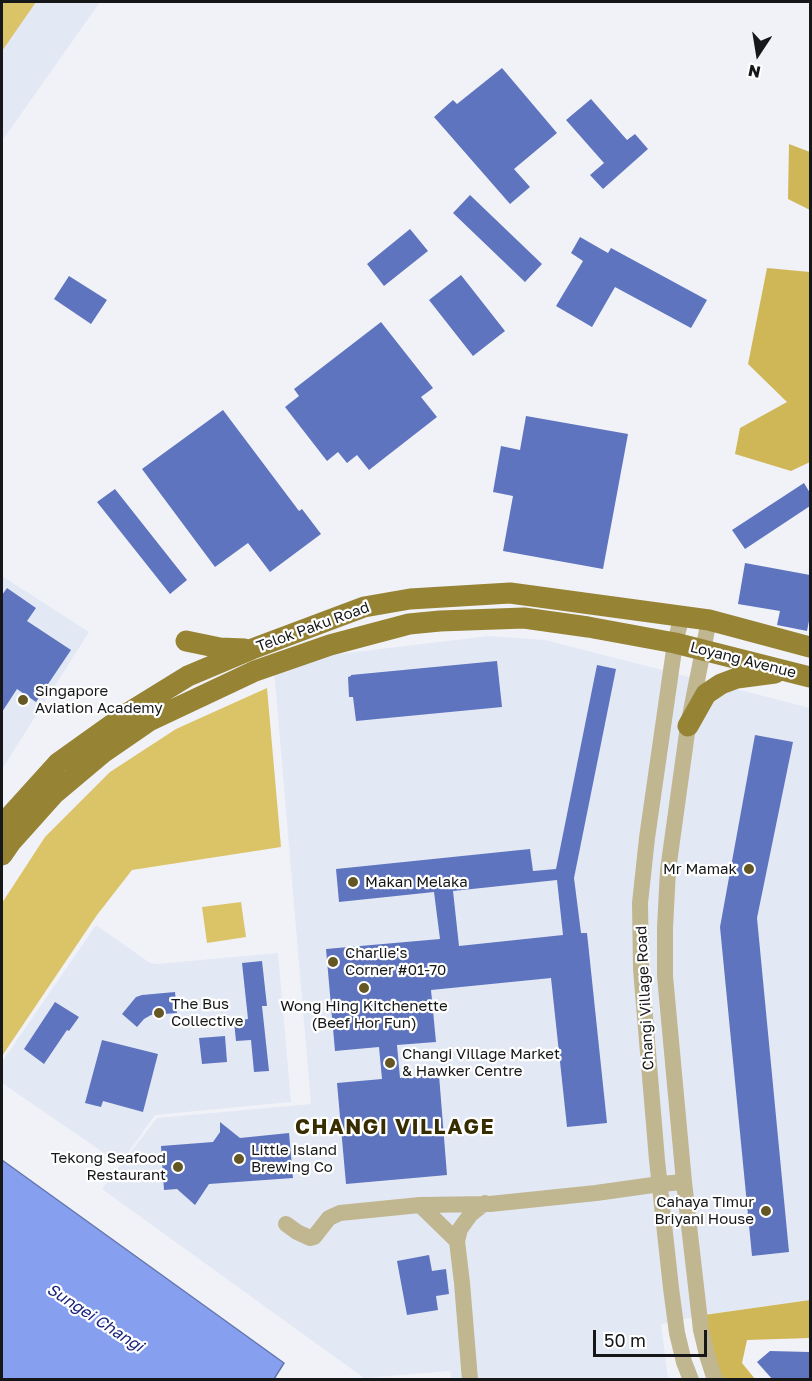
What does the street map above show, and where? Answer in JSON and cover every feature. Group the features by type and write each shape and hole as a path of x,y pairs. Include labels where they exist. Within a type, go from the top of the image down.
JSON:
{"main road":[{"name":"Telok Paku Road","path":"2,825 58,763 128,713 188,676 364,607 410,599 510,593 682,615"},
{"name":"Loyang Avenue","path":"682,615 810,647"},
{"name":"Telok Paku Road","path":"2,855 54,794 104,752 149,721 255,671 330,645 409,624 511,618 588,627 675,643"},
{"path":"186,641 220,648 252,650"},
{"name":"Loyang Avenue","path":"675,643 801,674"},
{"path":"688,726 706,694 720,684 737,678 801,674"}],"street":[{"name":"Changi Village Road","path":"682,615 675,643 640,903 648,1066 671,1288 684,1362 691,1380"},
{"name":"Changi Village Road","path":"709,620 688,726 668,870 665,928 666,994 684,1182 701,1330 713,1379"},
{"path":"286,1224 310,1238 314,1237 329,1218 340,1213 420,1205 489,1204 684,1182"},
{"path":"470,1380 457,1241 460,1229 465,1222 485,1203"},
{"path":"420,1205 457,1241"}],"shaded area":[{"path":"2,2 100,2 2,141"},
{"path":"3,2 36,2 2,51 2,4"},
{"path":"789,144 810,152 810,210 788,199"},
{"path":"767,268 810,272 810,462 791,471 735,454 740,428 787,402 748,364"},
{"name":"Singapore Aviation Academy","path":"2,576 89,632 2,769"},
{"name":"CHANGI VILLAGE","path":"489,636 545,640 810,708 810,1300 704,1315 661,1324 668,1379 452,1380 450,1371 364,1378 102,1189 157,1118 311,1104 274,670 322,656"},
{"path":"267,688 281,847 132,870 97,915 2,1056 2,903 45,837 110,772 176,729"},
{"path":"241,902 246,937 207,943 202,907"},
{"name":"The Bus Collective","path":"96,925 150,963 278,953 291,1102 155,1115 120,1164 2,1083 2,1062"},
{"path":"810,1300 810,1338 747,1340 742,1363 755,1379 719,1379 704,1315"}],"water":[{"name":"Sungei Changi","path":"2,1160 284,1363 274,1379 2,1379"}],"building":[{"path":"502,68 557,133 514,169 530,187 510,204 434,117 453,100 457,104"},
{"path":"591,99 627,140 635,134 648,149 603,189 590,175 604,163 566,120"},
{"path":"470,195 542,264 525,282 453,213"},
{"path":"410,229 428,251 384,286 367,264"},
{"path":"580,237 608,253 611,248 707,300 691,328 615,287 592,327 556,306 583,261 571,253"},
{"path":"461,275 505,331 473,356 429,300"},
{"path":"69,276 107,300 91,324 54,299"},
{"path":"381,322 433,388 421,397 437,417 369,470 357,455 347,463 338,452 327,461 285,407 299,396 294,389"},
{"path":"223,410 299,511 302,509 321,534 270,572 248,543 215,567 142,469"},
{"path":"526,416 628,434 603,569 503,551 513,496 493,492 501,446 520,450"},
{"path":"804,483 810,493 810,506 745,549 732,530"},
{"path":"115,489 187,580 170,594 97,502"},
{"path":"745,563 810,575 810,622 807,631 777,625 780,611 738,604"},
{"path":"7,588 36,608 27,621 71,650 36,702 17,689 2,712 2,595"},
{"path":"497,661 502,707 356,721 353,697 349,697 348,677 351,675"},
{"path":"597,665 616,669 574,878 581,933 587,933 607,1123 567,1127 551,978 431,990 436,1042 397,1045 400,1078 439,1075 447,1175 346,1184 337,1083 382,1079 379,1047 335,1051 326,949 440,939 434,892 339,902 336,869 530,849 533,871 556,869","holes":["557,880 563,935 459,946 453,891"]},
{"path":"755,735 793,742 757,918 789,1252 752,1256 720,927"},
{"path":"262,961 267,1006 262,1006 269,1071 254,1072 251,1040 236,1041 234,1021 248,1019 242,963"},
{"path":"175,992 177,1013 151,1015 137,1027 122,1014 136,997"},
{"path":"55,1002 79,1017 69,1031 67,1030 44,1064 24,1049"},
{"path":"225,1036 227,1062 202,1064 199,1038"},
{"path":"102,1040 158,1054 143,1112 103,1101 101,1107 85,1103"},
{"path":"220,1122 240,1138 289,1133 293,1178 209,1184 195,1205 177,1189 164,1190 161,1146 213,1142 220,1132"},
{"path":"429,1255 432,1271 446,1269 449,1294 436,1296 438,1310 407,1315 397,1261"},
{"path":"770,1351 810,1352 810,1380 773,1380 757,1362"}],"place":[{"name":"Singapore Aviation Academy","path":"23,700"},
{"name":"Mr Mamak","path":"749,869"},
{"name":"Makan Melaka","path":"353,882"},
{"name":"Charlie's Corner #01-70","path":"333,962"},
{"name":"Wong Hing Kitchenette (Beef Hor Fun)","path":"364,988"},
{"name":"The Bus Collective","path":"159,1013"},
{"name":"Changi Village Market & Hawker Centre","path":"390,1063"},
{"name":"Little Island Brewing Co","path":"239,1159"},
{"name":"Tekong Seafood Restaurant","path":"178,1167"},
{"name":"Cahaya Timur Briyani House","path":"766,1211"}],"district":[{"name":"CHANGI VILLAGE","path":"395,1127"}]}
